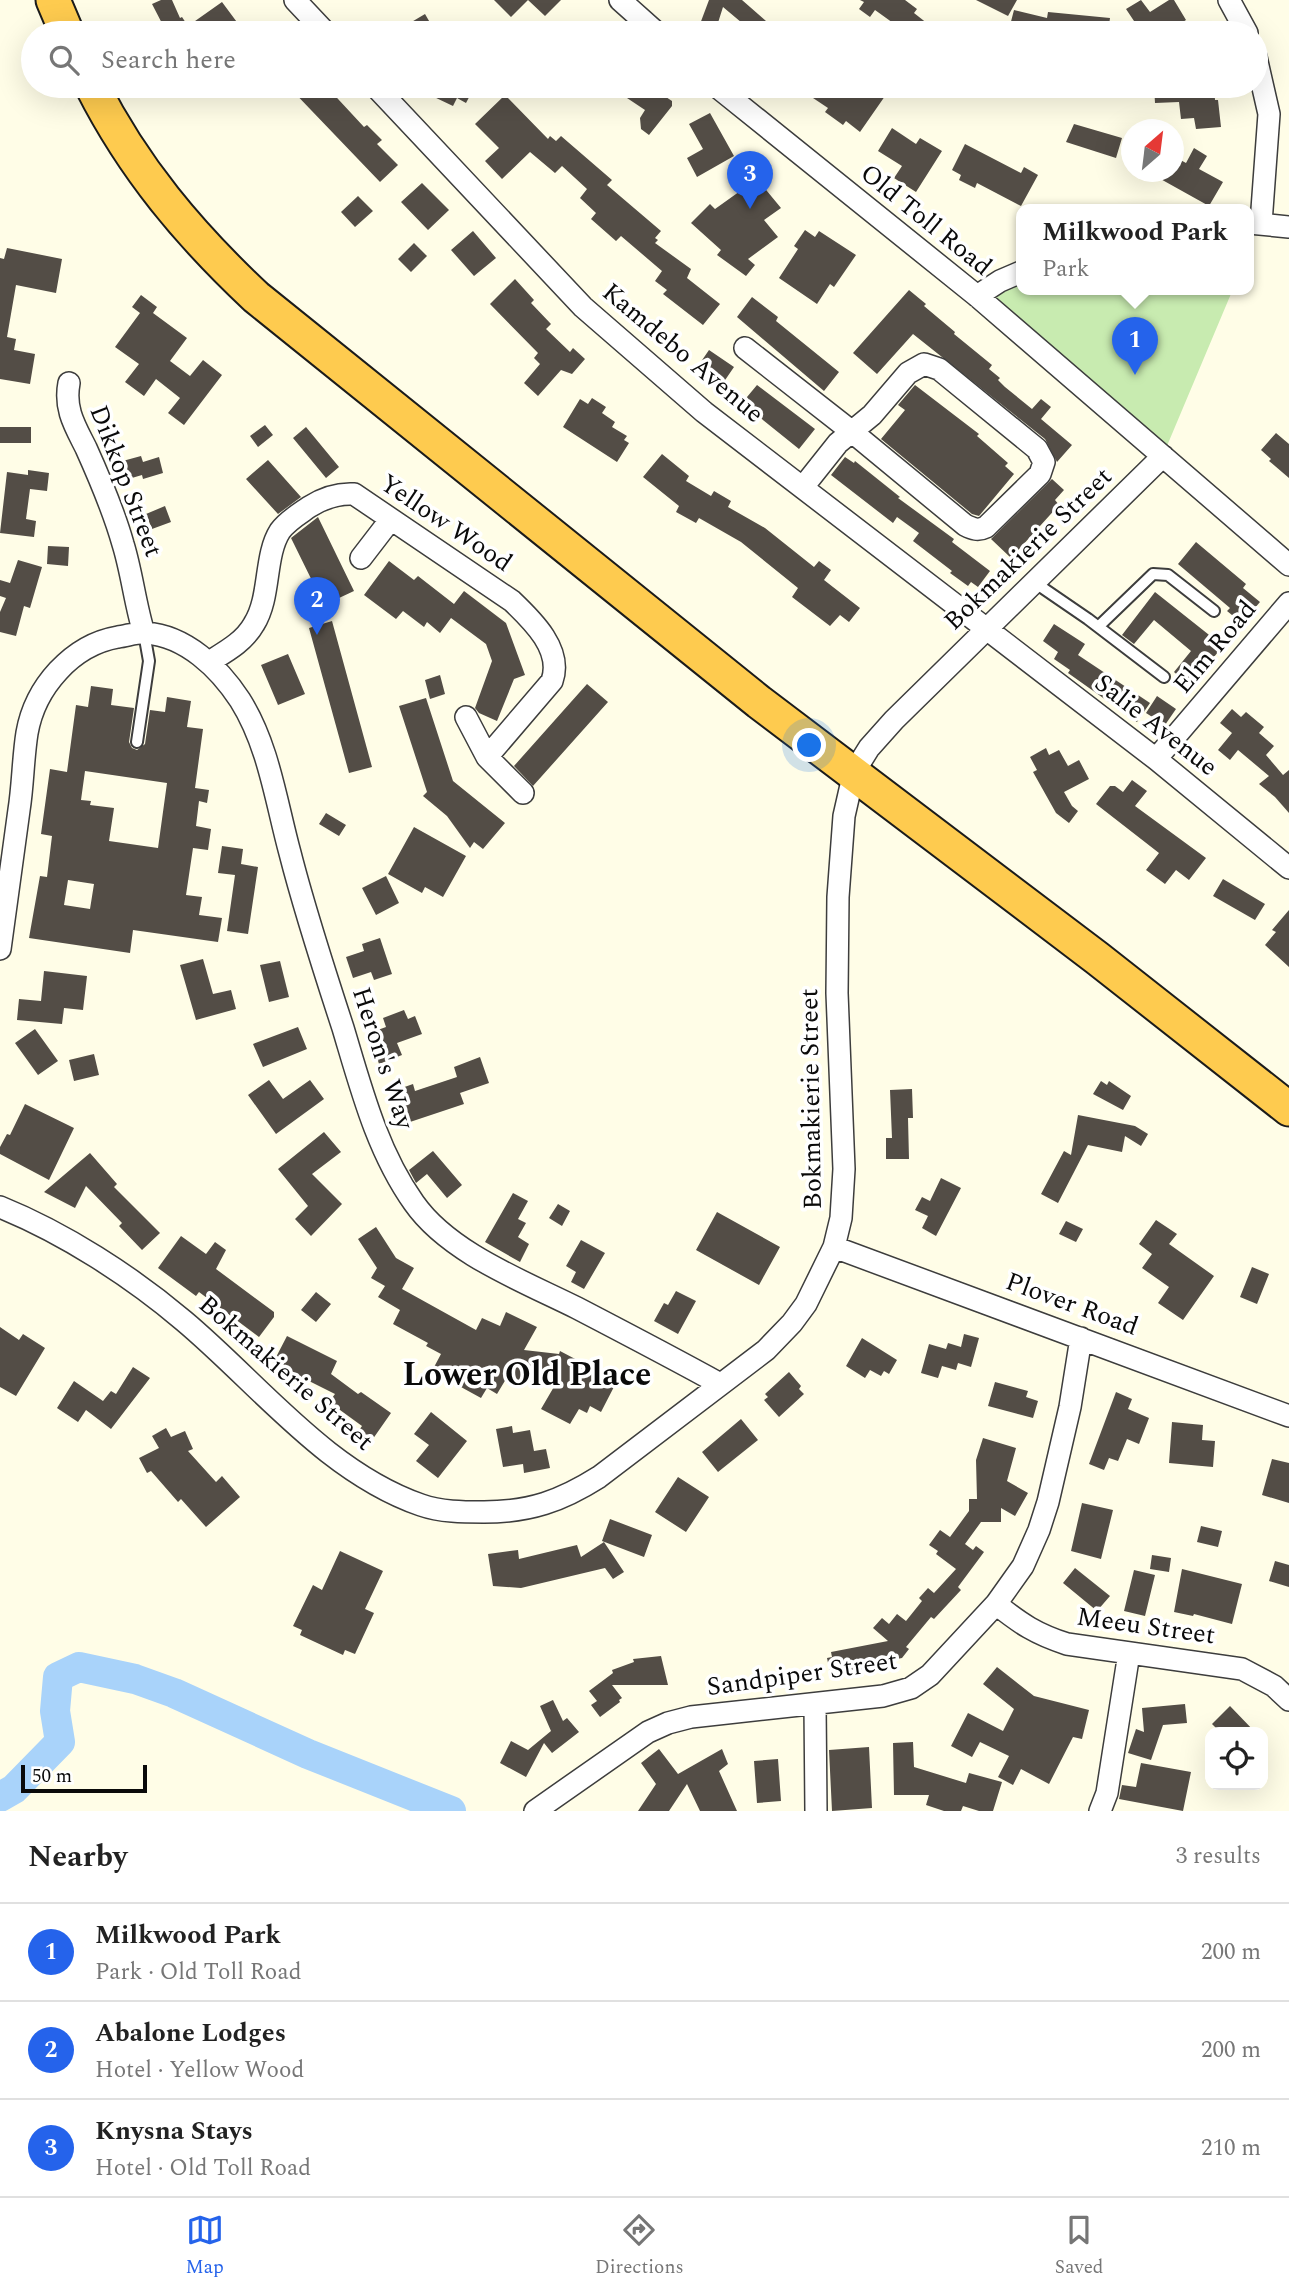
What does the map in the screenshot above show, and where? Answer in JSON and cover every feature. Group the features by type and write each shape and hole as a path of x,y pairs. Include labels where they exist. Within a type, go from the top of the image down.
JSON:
{"highway":[{"path":"53,0 62,21"},
{"path":"99,98 129,153 186,228 256,298 759,702 854,772 1289,1109"}],"street":[{"path":"295,0 315,21"},
{"path":"620,0 644,21"},
{"path":"1229,0 1240,21"},
{"name":"Kamdebo Avenue","path":"386,98 583,307 705,412 986,628"},
{"name":"Old Toll Road","path":"731,98 977,296 1289,565"},
{"path":"1265,98 1269,114 1255,223 1289,228"},
{"path":"977,296 1016,275"},
{"path":"745,348 850,431 972,529 980,530 986,527 1040,474 1044,462 1037,449 939,369 924,364 908,373 872,415 850,431 827,455 803,487"},
{"name":"Dikkop Street","path":"69,383 66,396 69,413 123,542 144,633"},
{"name":"Bokmakierie Street","path":"0,1207 68,1240 181,1319 338,1460 367,1479 421,1506 443,1511 519,1510 571,1494 651,1439 766,1350 806,1304 834,1247 841,1219 844,1169 837,993 838,897 844,816 854,772 869,748 894,720 1163,456"},
{"name":"Yellow Wood","path":"209,662 232,647 252,628 264,601 279,532 297,515 325,498 354,494 512,601 532,620 553,656 556,670 552,681 487,757"},
{"path":"360,558 391,519"},
{"name":"Elm Road","path":"1156,759 1289,603"},
{"name":"Salie Avenue","path":"986,628 1156,759 1289,868"},
{"path":"0,949 28,731 35,708 44,689 74,657 105,640 144,633"},
{"name":"Heron's Way","path":"144,633 184,646 209,662 241,701 260,743 277,794 289,850 359,1083 386,1156 414,1203 451,1241 720,1384"},
{"path":"466,717 487,757 523,793"},
{"name":"Plover Road","path":"834,1247 1289,1416"},
{"name":"Sandpiper Street","path":"535,1811 648,1732 668,1723 691,1717 883,1696 911,1688 930,1675 996,1604 1023,1566 1039,1530 1070,1407 1081,1338"},
{"name":"Meeu Street","path":"996,1604 1025,1628 1043,1637 1067,1644 1242,1669 1274,1686 1289,1700"},
{"path":"1100,1811 1107,1793 1129,1653"},
{"path":"815,1705 816,1811"}],"lane":[{"path":"1099,626 1153,574 1168,575 1214,611"},
{"path":"1034,582 1099,626 1164,677"},
{"path":"138,742 149,660 144,633"}],"green space":[{"path":"1016,279 1016,295 1230,295 1164,453 982,296"}],"building":[{"path":"161,0 172,0 180,18 185,21 161,21 152,4"},
{"path":"494,0 528,0 511,17"},
{"path":"528,0 561,0 545,16"},
{"path":"709,0 742,0 766,21 740,21 723,7 719,21 701,21"},
{"path":"860,0 905,0 917,9 914,13 924,21 890,21 875,10 870,17 859,9 864,2"},
{"path":"976,0 1017,0 1008,16"},
{"path":"1141,0 1150,12 1169,0 1174,0 1186,20 1134,21 1126,9"},
{"path":"222,2 236,21 195,21"},
{"path":"1014,10 1047,18 1048,12 1110,18 1110,21 1011,21"},
{"path":"425,14 429,21 413,21"},
{"path":"300,98 337,98 364,127 367,125 382,140 377,144 398,165 380,182"},
{"path":"436,98 457,98 453,106"},
{"path":"502,98 508,98 548,139 550,136 556,141 561,136 612,180 607,185 661,231 655,238 658,240 655,243 691,269 687,278 720,304 703,325 663,294 667,290 655,281 662,271 621,236 616,241 591,219 596,213 580,198 587,189 562,166 555,173 530,152 502,179 485,161 499,148 475,124"},
{"path":"627,98 668,98 672,101 672,106 649,135 641,129 640,118 645,110"},
{"path":"813,98 884,98 860,132 846,121 843,125 825,112 828,108"},
{"path":"1155,98 1215,98 1218,100 1221,127 1196,129 1194,118 1181,119 1179,102 1155,103"},
{"path":"710,113 734,156 697,177 687,158 703,149 689,124"},
{"path":"1074,124 1121,138 1116,158 1066,142"},
{"path":"892,128 916,144 920,138 942,151 916,192 894,178 902,166 878,151"},
{"path":"965,144 1021,173 1024,167 1038,175 1022,204 1017,204 977,183 975,188 959,180 961,175 952,170"},
{"path":"1194,148 1207,156 1199,169 1223,182 1210,204 1205,204 1166,182 1184,182 1184,162 1186,163"},
{"path":"757,179 781,208 764,220 778,237 748,259 755,265 746,276 717,255 721,250 691,223 710,204 715,209"},
{"path":"422,183 449,210 428,230 401,202"},
{"path":"358,196 373,211 355,227 341,212"},
{"path":"805,230 815,237 819,231 856,255 834,287 830,284 817,304 779,278 798,249 794,246"},
{"path":"473,231 496,258 474,276 451,250"},
{"path":"414,243 427,256 411,272 398,259"},
{"path":"7,248 62,259 56,293 16,285 7,337 16,339 14,350 35,354 30,384 0,379 0,258 4,259"},
{"path":"515,279 534,300 531,303 551,324 546,329 570,352 573,348 585,359 572,374 561,370 538,396 524,383 540,364 534,358 538,353 490,304"},
{"path":"909,290 955,332 954,334 992,365 989,369 1000,378 998,380 1005,387 1032,409 1041,399 1051,407 1041,419 1072,445 1057,462 1045,439 913,334 877,374 853,353"},
{"path":"141,295 157,307 153,313 187,338 170,361 190,376 203,360 222,375 184,425 168,413 180,398 156,379 144,396 125,382 139,364 115,347 140,313 132,307"},
{"path":"752,297 778,317 776,321 839,372 824,391 737,317"},
{"path":"709,350 734,367 721,386 696,369"},
{"path":"757,385 815,429 799,449 742,403"},
{"path":"915,385 979,434 977,436 1008,463 1005,466 1014,474 979,516 972,514 881,439 905,410 898,405"},
{"path":"592,398 606,407 602,413 615,422 612,427 627,436 624,440 629,443 617,462 563,427 580,399 588,404"},
{"path":"265,425 273,435 258,447 250,436"},
{"path":"0,427 31,427 31,443 0,443"},
{"path":"306,427 339,467 326,478 293,438"},
{"path":"1276,433 1289,444 1289,478 1269,461 1271,459 1261,450"},
{"path":"662,454 689,476 686,481 711,496 714,491 731,501 728,507 765,528 814,567 819,561 831,570 824,580 860,608 849,622 840,615 830,626 792,597 798,588 741,542 699,518 696,523 676,512 679,506 643,477"},
{"path":"141,456 143,462 159,457 163,473 143,479 142,475 125,480 119,462"},
{"path":"845,457 854,463 855,461 990,571 978,587 971,582 968,586 913,541 919,533 897,517 893,523 831,475"},
{"path":"268,460 301,497 278,514 246,479"},
{"path":"28,470 49,473 47,491 30,489 26,519 36,521 34,537 0,533 7,472 28,475"},
{"path":"1052,479 1064,490 1055,500 1059,505 1011,558 991,539"},
{"path":"165,506 171,522 152,529 146,514"},
{"path":"318,517 354,591 324,605 291,538"},
{"path":"1196,542 1246,584 1243,588 1260,602 1242,623 1227,611 1230,608 1178,564"},
{"path":"48,546 69,547 68,566 47,564"},
{"path":"18,560 42,567 30,608 24,606 16,636 0,632 0,612 6,598 0,596 0,580 10,583"},
{"path":"389,561 414,580 418,576 454,604 464,591 506,623 525,675 514,679 497,721 479,713 475,708 492,661 486,644 451,618 440,633 427,622 424,627 403,611 396,619 364,595"},
{"path":"1155,592 1223,646 1190,686 1174,672 1191,651 1154,620 1134,644 1122,635"},
{"path":"332,621 372,767 349,773 309,628"},
{"path":"1054,624 1085,644 1078,655 1150,703 1137,722 1068,673 1070,670 1054,659 1058,652 1043,641"},
{"path":"288,654 305,694 278,705 261,665"},
{"path":"440,675 445,694 430,699 425,680"},
{"path":"587,684 608,702 533,786 514,766"},
{"path":"91,686 113,689 111,705 134,708 129,742 132,748 137,750 145,744 150,710 165,712 167,697 191,701 187,727 203,729 195,788 209,790 207,803 199,801 196,826 211,829 208,850 193,848 186,895 202,897 199,915 222,918 218,942 133,930 130,953 29,938 40,876 47,877 52,836 41,834 50,769 67,772 76,705 88,707","holes":["85,771 167,783 158,848 109,841 114,808 90,805 91,801 81,800","68,880 94,884 90,909 64,905"]},
{"path":"1157,696 1176,709 1165,725 1146,713"},
{"path":"426,698 453,781 505,823 483,849 474,842 470,848 447,816 423,796 427,792 399,706"},
{"path":"1232,709 1241,717 1246,712 1264,727 1259,733 1274,746 1266,755 1283,775 1289,770 1289,813 1259,784 1269,776 1238,750 1230,760 1218,750 1232,733 1220,723"},
{"path":"1046,748 1049,755 1059,750 1068,766 1079,760 1089,779 1064,792 1078,811 1069,823 1056,813 1033,772 1037,770 1030,757"},
{"path":"1132,780 1147,791 1135,806 1206,858 1189,880 1176,870 1165,884 1146,870 1159,853 1096,804 1110,786 1123,792"},
{"path":"326,813 346,825 339,836 319,824"},
{"path":"414,827 466,856 443,897 425,887 422,893 388,874"},
{"path":"222,846 243,849 241,864 258,867 248,934 227,931 235,875 218,873"},
{"path":"386,876 399,903 376,915 362,888"},
{"path":"1223,879 1265,904 1255,920 1213,896"},
{"path":"1289,910 1289,967 1265,945 1276,932 1272,930"},
{"path":"380,938 392,974 374,980 371,972 353,978 346,957 364,951 362,944"},
{"path":"203,959 213,994 231,990 236,1009 196,1020 180,965"},
{"path":"280,961 289,997 269,1002 260,965"},
{"path":"44,971 87,976 83,1010 64,1008 62,1024 17,1020 19,999 41,1001"},
{"path":"404,1010 408,1019 415,1016 422,1034 397,1043 402,1055 379,1064 374,1048 380,1046 375,1031 386,1027 383,1018"},
{"path":"298,1027 307,1049 263,1067 253,1044"},
{"path":"35,1029 58,1061 38,1075 15,1043"},
{"path":"94,1054 99,1075 74,1081 69,1060"},
{"path":"480,1057 489,1083 460,1093 464,1104 407,1123 396,1090 413,1084 415,1091 457,1077 454,1067"},
{"path":"269,1080 283,1099 310,1080 324,1099 276,1134 248,1095"},
{"path":"1101,1081 1107,1085 1109,1081 1131,1096 1123,1110 1093,1094"},
{"path":"912,1089 913,1118 908,1118 909,1159 886,1159 886,1138 892,1138 890,1090"},
{"path":"25,1104 74,1128 49,1180 0,1154 0,1147 7,1134 10,1135"},
{"path":"1078,1115 1135,1126 1148,1134 1141,1146 1125,1136 1122,1152 1088,1145 1058,1203 1041,1194 1064,1151 1071,1155"},
{"path":"324,1132 341,1152 312,1174 342,1204 311,1236 295,1219 308,1206 278,1169"},
{"path":"433,1151 462,1185 447,1198 427,1174 416,1183 409,1170"},
{"path":"90,1153 117,1184 114,1187 160,1233 142,1250 119,1226 122,1223 86,1186 75,1208 44,1192"},
{"path":"941,1178 961,1188 936,1236 922,1228 928,1216 915,1210 922,1197 930,1201"},
{"path":"513,1193 528,1201 518,1219 526,1223 518,1237 529,1244 520,1262 485,1242"},
{"path":"558,1204 570,1211 562,1226 549,1218"},
{"path":"717,1212 780,1247 759,1285 696,1250"},
{"path":"1156,1220 1177,1234 1169,1244 1214,1276 1183,1320 1158,1303 1169,1287 1142,1268 1152,1254 1139,1244"},
{"path":"1066,1221 1083,1229 1076,1242 1059,1234"},
{"path":"376,1227 396,1258 414,1268 402,1289 476,1330 482,1318 500,1326 506,1312 537,1327 524,1350 559,1354 560,1351 617,1381 601,1412 590,1406 587,1413 579,1409 570,1424 541,1409 555,1385 506,1379 497,1394 487,1388 481,1398 433,1369 441,1354 426,1346 428,1343 393,1324 400,1310 378,1297 385,1286 371,1278 377,1268 358,1239"},
{"path":"181,1236 206,1254 215,1242 226,1250 216,1269 274,1312 274,1317 259,1337 199,1292 196,1296 158,1268"},
{"path":"581,1240 605,1253 584,1289 571,1282 576,1272 566,1266"},
{"path":"1252,1267 1269,1274 1257,1304 1240,1297"},
{"path":"676,1291 696,1301 678,1334 654,1321 664,1303 668,1305"},
{"path":"316,1292 331,1304 316,1322 301,1310"},
{"path":"0,1327 19,1340 23,1334 45,1348 16,1396 0,1387"},
{"path":"964,1334 979,1338 971,1367 958,1363 956,1370 942,1366 938,1378 921,1373 929,1344 946,1349 948,1343 961,1347"},
{"path":"287,1336 337,1361 331,1374 391,1413 370,1443 357,1433 362,1426 329,1402 335,1394 273,1363"},
{"path":"862,1338 897,1360 889,1374 884,1371 881,1376 870,1370 865,1378 846,1366"},
{"path":"133,1367 150,1378 111,1429 86,1410 78,1422 57,1408 74,1381 103,1401 111,1391 116,1394"},
{"path":"789,1372 804,1394 779,1417 764,1400 768,1397 765,1394"},
{"path":"995,1382 1028,1391 1026,1397 1038,1401 1033,1418 988,1406"},
{"path":"1116,1392 1132,1399 1128,1409 1149,1418 1139,1444 1127,1439 1118,1461 1109,1458 1104,1470 1089,1464"},
{"path":"431,1412 467,1441 438,1478 416,1461 429,1445 414,1434"},
{"path":"741,1419 758,1440 718,1472 702,1452"},
{"path":"1172,1422 1203,1425 1202,1440 1215,1441 1213,1467 1169,1463"},
{"path":"512,1426 513,1433 530,1430 534,1451 546,1449 550,1468 524,1473 523,1464 503,1467 496,1429"},
{"path":"166,1428 171,1437 185,1431 193,1449 188,1451 216,1482 222,1476 240,1497 206,1527 181,1499 178,1502 151,1471 147,1473 139,1458 159,1448 152,1436"},
{"path":"983,1438 1016,1448 1007,1481 1028,1493 1015,1516 1001,1508 1001,1522 981,1522 965,1544 973,1550 976,1546 984,1552 958,1587 961,1590 934,1619 931,1617 906,1647 909,1649 902,1658 872,1664 873,1669 831,1677 827,1658 832,1657 831,1652 888,1641 873,1628 882,1618 889,1624 897,1614 906,1621 922,1601 919,1598 928,1588 934,1593 956,1569 929,1545 940,1530 950,1537 969,1511 969,1499 977,1499 976,1460"},
{"path":"1272,1459 1289,1463 1289,1503 1262,1495"},
{"path":"678,1477 709,1497 686,1532 655,1512"},
{"path":"1082,1503 1113,1510 1101,1559 1071,1551"},
{"path":"610,1519 652,1535 644,1557 602,1541"},
{"path":"1201,1526 1222,1531 1218,1547 1197,1542"},
{"path":"604,1542 624,1572 613,1579 605,1568 521,1588 493,1586 488,1554 518,1550 519,1559 577,1545 581,1557"},
{"path":"340,1551 383,1571 365,1609 374,1613 355,1654 345,1650 343,1655 300,1635 302,1630 293,1626 313,1585 322,1590"},
{"path":"1152,1555 1171,1558 1169,1572 1150,1569"},
{"path":"1275,1561 1289,1565 1289,1587 1269,1581"},
{"path":"1075,1568 1110,1596 1097,1611 1063,1583"},
{"path":"1182,1569 1242,1584 1232,1624 1174,1612"},
{"path":"1134,1570 1155,1575 1145,1616 1124,1611"},
{"path":"661,1656 668,1685 612,1685 622,1698 600,1717 591,1705 597,1701 589,1691 613,1673 612,1670 634,1662 633,1659"},
{"path":"997,1667 1034,1696 1089,1710 1082,1739 1073,1737 1049,1784 1021,1769 1013,1785 998,1777 1009,1756 980,1742 972,1757 951,1746 968,1713 1003,1731 1014,1709 983,1684"},
{"path":"553,1700 563,1721 567,1718 579,1732 552,1753 544,1743 526,1777 500,1763 511,1741 528,1750 551,1731 540,1706"},
{"path":"1185,1704 1187,1723 1163,1725 1151,1760 1128,1753 1136,1729 1144,1732 1142,1708"},
{"path":"1230,1706 1250,1727 1215,1727 1212,1724"},
{"path":"913,1742 914,1767 966,1783 969,1773 1002,1782 993,1811 979,1811 963,1806 961,1811 944,1811 926,1805 929,1795 894,1795 893,1743"},
{"path":"869,1747 872,1808 832,1811 829,1750"},
{"path":"659,1749 678,1774 722,1749 728,1764 719,1771 737,1811 700,1811 687,1784 669,1811 638,1811 656,1784 641,1763"},
{"path":"778,1759 781,1801 757,1803 754,1761"},
{"path":"1141,1763 1191,1772 1183,1811 1119,1799 1122,1785 1136,1787"}],"waterway":[{"path":"0,1797 14,1789 60,1742 55,1711 58,1677 79,1667 135,1679 174,1693 308,1754 451,1811"}],"place":[{"name":"Knysna Stays","path":"750,209"},
{"name":"Milkwood Park","path":"1135,375"},
{"name":"Abalone Lodges","path":"317,635"}],"district":[{"name":"Lower Old Place","path":"527,1375"}]}
